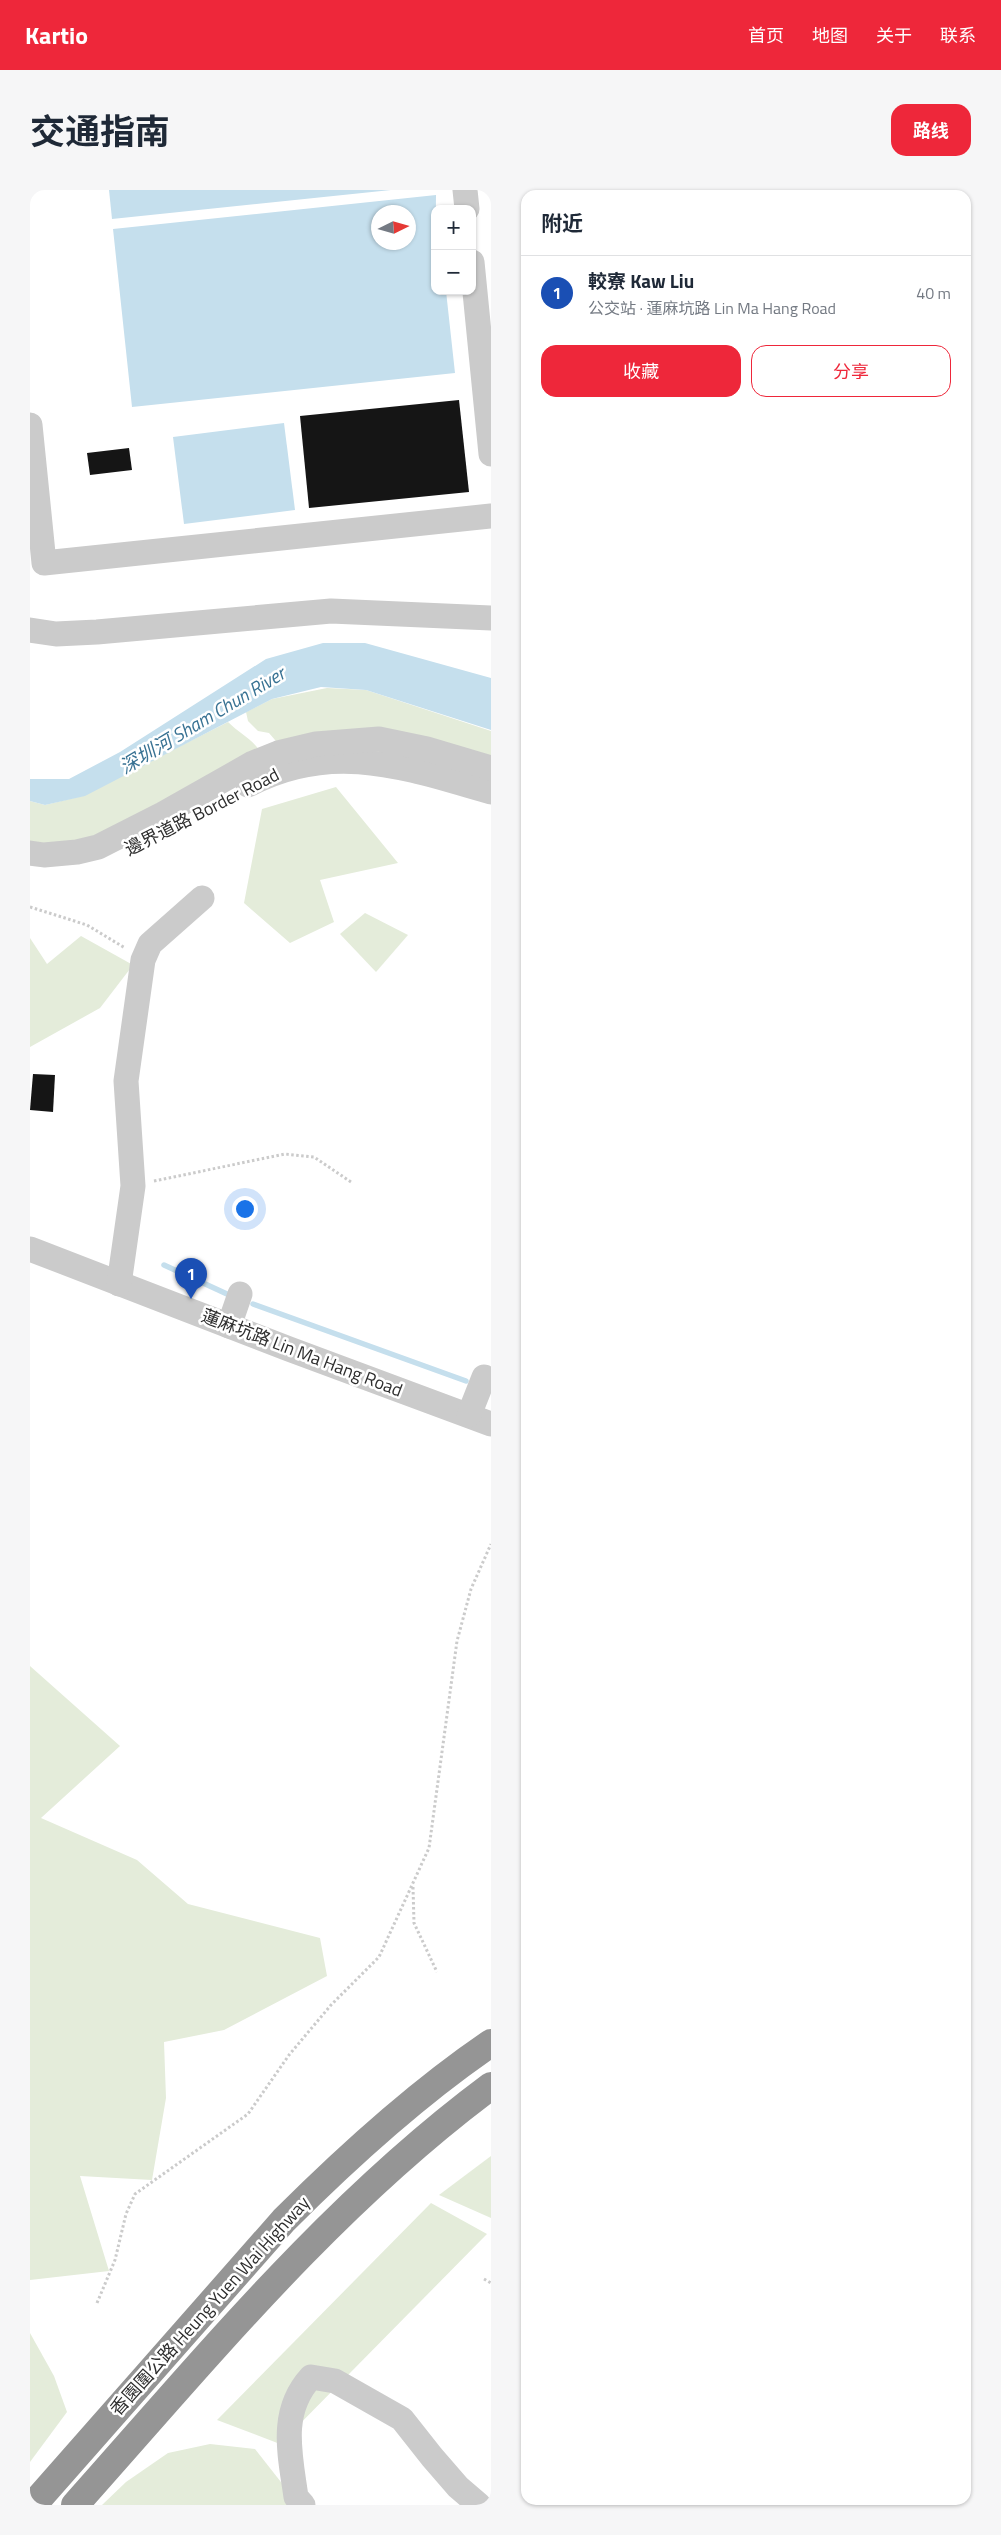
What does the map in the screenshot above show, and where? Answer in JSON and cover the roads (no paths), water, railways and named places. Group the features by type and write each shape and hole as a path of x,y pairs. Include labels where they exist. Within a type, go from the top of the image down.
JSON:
{"highway":[{"name":"香園圍公路 Heung Yuen Wai Highway","path":"32,2505 284,2220 388,2122 491,2043"},
{"name":"香園圍公路 Heung Yuen Wai Highway","path":"75,2505 300,2254 411,2150 491,2086"}],"street":[{"path":"465,190 467,205"},
{"path":"475,295 491,454"},
{"path":"30,425 44,563 491,516"},
{"path":"30,630 56,634 97,632 331,611 491,618"},
{"path":"30,853 69,853 98,847 163,814 253,763 278,753 316,744 379,739 428,749 491,768"},
{"name":"邊界道路 Border Road","path":"30,869 75,868 108,858 252,782 274,773 312,763 340,760 382,763 491,792"},
{"path":"119,1284 133,1186 126,1081 143,960 150,944 202,898"},
{"name":"蓮麻坑路 Lin Ma Hang Road","path":"30,1249 229,1326 480,1419"},
{"path":"229,1326 240,1294"},
{"path":"480,1419 484,1377"},
{"path":"303,2505 296,2497 288,2425 304,2385 311,2376 335,2381 402,2419 445,2472 479,2505"}],"water":[{"path":"109,190 391,190 112,219"},
{"path":"436,195 436,205 431,205 431,295 446,295 455,373 132,407 113,229"},
{"path":"284,423 295,510 184,524 173,437"},
{"name":"深圳河 Sham Chun River","path":"323,643 365,643 491,678 491,730 366,690 321,687 272,699 85,796 45,805 30,801 30,779 69,779 120,752 266,659"}],"waterway":[{"path":"164,1265 227,1294"},
{"path":"253,1304 466,1381"}],"place":[{"name":"較寮 Kaw Liu","path":"191,1299"}]}
